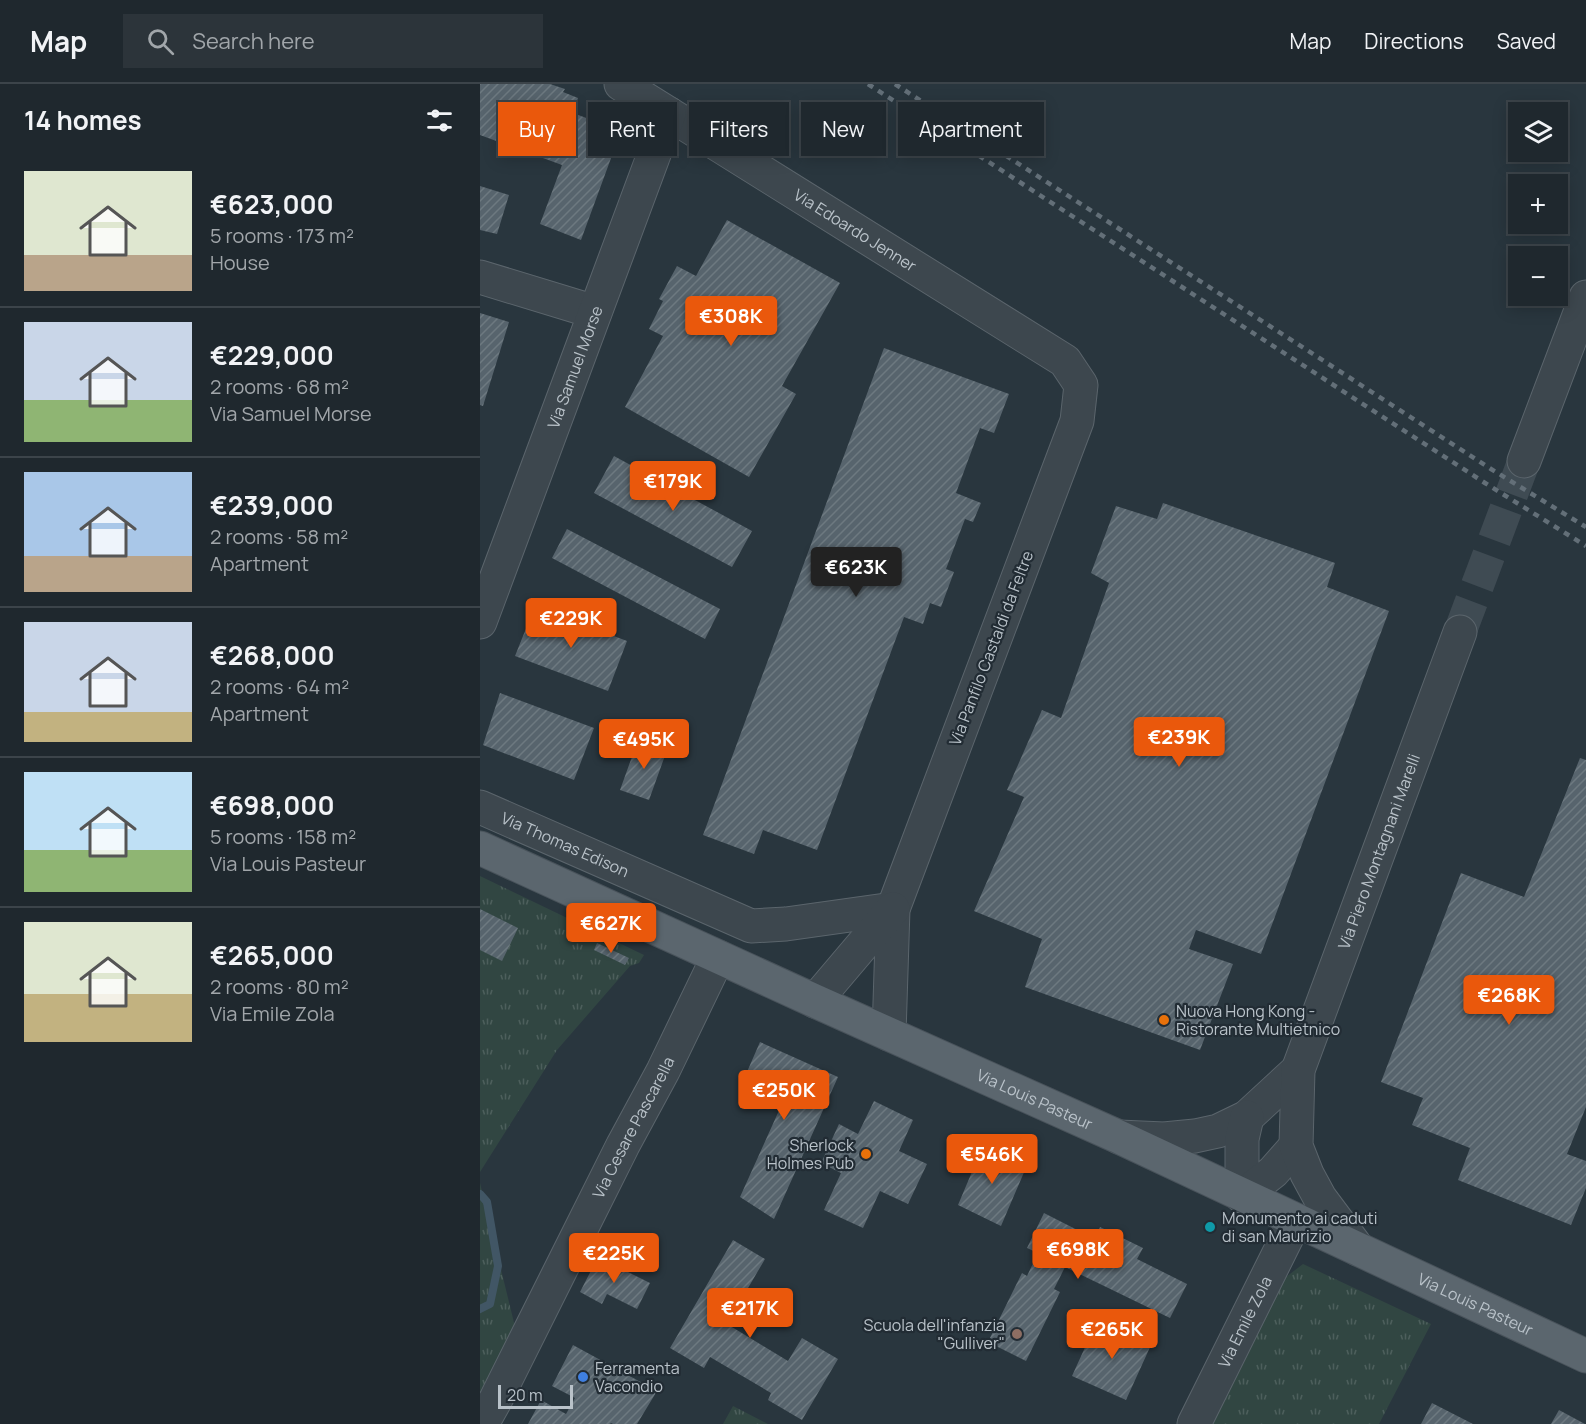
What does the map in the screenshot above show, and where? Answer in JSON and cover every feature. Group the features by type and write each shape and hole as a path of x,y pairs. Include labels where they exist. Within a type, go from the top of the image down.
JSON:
{"main road":[{"name":"Via Louis Pasteur","path":"480,848 1119,1137 1586,1356"}],"street":[{"name":"Via Edoardo Jenner","path":"621,84 650,102"},
{"name":"Via Edoardo Jenner","path":"677,119 1065,361 1081,385"},
{"name":"Via Samuel Morse","path":"480,622 653,156"},
{"path":"480,277 595,312"},
{"path":"1524,461 1586,297"},
{"name":"Via Panfilo Castaldi da Feltre","path":"889,1034 893,909 1077,421 1081,385"},
{"name":"Via Piero Montagnani Marelli","path":"1358,1250 1320,1198 1306,1174 1296,1146 1298,1070 1460,632"},
{"name":"Via Thomas Edison","path":"480,807 751,926 786,924 893,909"},
{"name":"Via Panfilo Castaldi da Feltre","path":"815,1001 893,909"},
{"name":"Via Cesare Pascarella","path":"483,1424 623,1145 663,1071 718,957"},
{"name":"Via Piero Montagnani Marelli","path":"1119,1137 1164,1139 1218,1131 1247,1117 1298,1070"},
{"path":"1242,1196 1242,1139 1247,1117"},
{"path":"1242,1196 1273,1172 1296,1146"},
{"name":"Via Emile Zola","path":"1194,1424 1295,1221"}],"green space":[{"path":"480,876 644,955 639,963 630,966 557,1050 480,1172"},
{"path":"480,1183 516,1331 480,1403"},
{"path":"1303,1264 1431,1324 1379,1424 1211,1424 1286,1277"},
{"path":"733,1406 768,1424 723,1424"}],"building":[{"path":"480,84 550,84 565,89 563,92 578,98 576,104 576,102 498,102 498,142 480,135"},
{"path":"576,114 588,119 588,156 612,156 581,240 540,224 562,165 537,156 576,156"},
{"path":"480,186 509,195 497,234 480,230"},
{"path":"727,220 840,283 782,386 796,394 749,477 625,407 663,336 649,329 663,301 659,299 677,266 696,276"},
{"path":"480,313 509,322 483,406 480,405"},
{"path":"884,348 1009,394 994,433 980,428 956,493 981,503 973,522 965,519 946,569 954,572 941,607 930,603 923,624 904,617 817,850 763,830 754,854 703,835"},
{"path":"614,456 752,531 732,567 594,493"},
{"path":"1163,503 1335,563 1327,587 1389,611 1261,954 1196,930 1189,949 1233,964 1200,1050 1025,987 1042,939 974,911 1024,797 1007,790 1042,710 1061,718 1109,583 1091,573 1116,506 1157,519"},
{"path":"567,529 720,609 705,639 552,558"},
{"path":"535,606 627,641 608,691 515,656"},
{"path":"500,693 594,728 574,780 483,745"},
{"path":"638,740 667,750 649,800 620,790"},
{"path":"1580,758 1586,760 1586,1107 1567,1154 1586,1161 1586,1188 1571,1225 1458,1180 1470,1148 1412,1125 1423,1098 1381,1082 1461,873 1524,897"},
{"path":"480,909 518,928 502,961 480,950"},
{"path":"597,943 629,958 625,965 594,950"},
{"path":"760,1042 838,1077 774,1219 740,1197 781,1106 740,1088"},
{"path":"874,1101 913,1120 899,1151 927,1164 908,1204 880,1191 863,1228 824,1210 841,1173 821,1163 839,1124 858,1134"},
{"path":"985,1141 1008,1152 1004,1162 1025,1170 1001,1226 958,1205"},
{"path":"1044,1213 1095,1239 1100,1227 1143,1248 1137,1259 1187,1284 1170,1318 1065,1267 1054,1289 1060,1292 1026,1361 988,1342 1022,1273 1027,1276 1038,1253 1027,1248"},
{"path":"733,1240 765,1259 727,1324 788,1361 802,1338 838,1359 802,1420 768,1400 771,1393 710,1357 704,1368 670,1348"},
{"path":"598,1257 650,1283 637,1309 607,1294 602,1304 580,1292"},
{"path":"1097,1321 1151,1345 1126,1400 1072,1376"},
{"path":"573,1345 657,1391 637,1424 528,1424 541,1400 566,1414 575,1398 552,1386"},
{"path":"1432,1403 1473,1424 1421,1424"},
{"path":"1559,1410 1585,1424 1551,1424"}],"waterway":[{"path":"480,1194 487,1202 498,1266 490,1304 480,1309"}],"tunnel":[{"path":"1460,632 1524,461"}],"railway":[{"path":"868,84 1586,546"},
{"path":"895,84 1491,469 1586,527"}],"place":[{"name":"Nuova Hong Kong - Ristorante Multietnico","path":"1164,1020"},
{"name":"Sherlock Holmes Pub","path":"866,1154"},
{"name":"Monumento ai caduti di san Maurizio","path":"1210,1227"},
{"name":"Scuola dell'infanzia \"Gulliver\"","path":"1017,1334"},
{"name":"Ferramenta Vacondio","path":"583,1377"}]}
